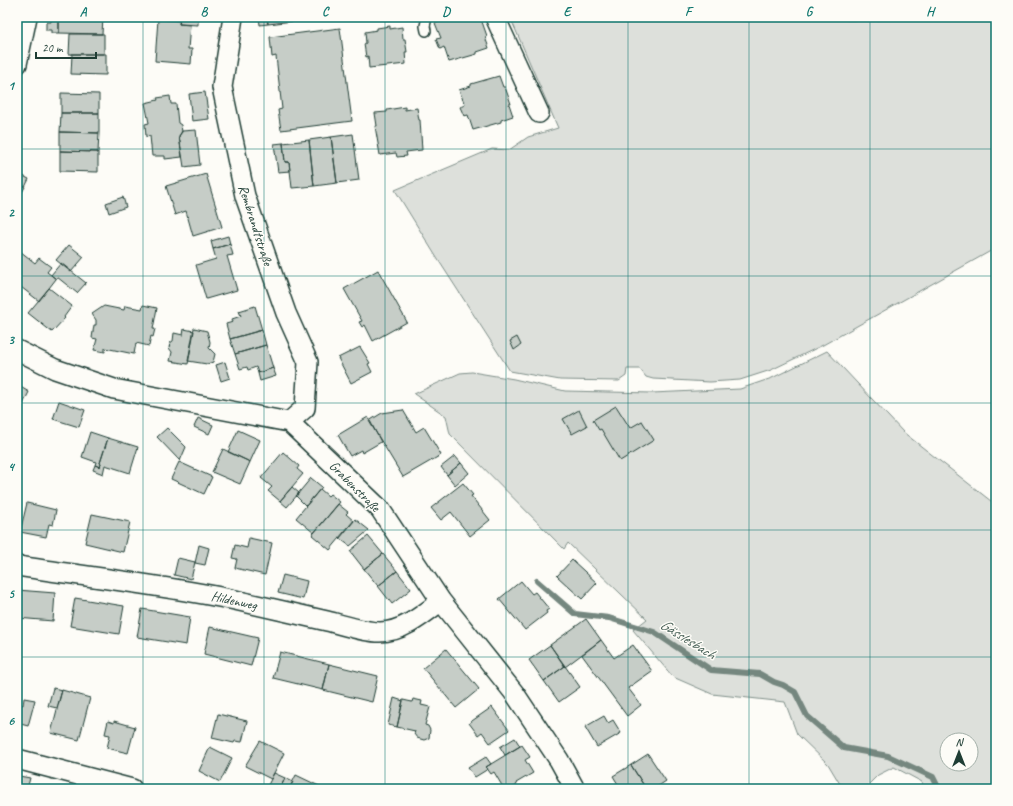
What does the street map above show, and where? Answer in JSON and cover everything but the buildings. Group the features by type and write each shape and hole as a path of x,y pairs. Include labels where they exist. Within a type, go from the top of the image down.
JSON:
{"street":[{"path":"17,64 27,17"},
{"name":"Rembrandtstraße","path":"233,17 222,87 245,196 286,313 308,362 305,408 289,422"},
{"path":"495,17 539,113"},
{"path":"17,350 55,369 114,388 289,422"},
{"name":"Grabenstraße","path":"289,422 380,509 441,601 515,694 560,760 576,789"},
{"name":"Hildenweg","path":"17,566 209,595 362,630 381,632 405,626 441,601"},
{"path":"17,759 132,789"}],"lane":[{"path":"426,31 425,26 427,17"}],"shaded area":[{"path":"510,17 845,17 847,20 879,20 886,17 996,17 996,248 823,345 771,370 740,380 710,382 653,379 646,377 640,369 627,369 626,376 619,381 560,380 510,371 395,190 492,149 509,150 528,137 558,128"},
{"path":"827,351 903,432 996,505 996,789 924,789 922,782 894,767 878,775 866,787 840,784 828,764 797,734 785,702 712,694 673,677 633,630 647,619 568,543 564,549 450,434 446,416 414,394 460,373 472,372 514,379 565,391 652,393 740,389 772,378"}],"waterway":[{"name":"Gässlesbach","path":"537,581 575,614 609,618 654,632 711,670 760,674 783,685 795,692 807,716 844,748 888,756 933,777 939,789"}]}
